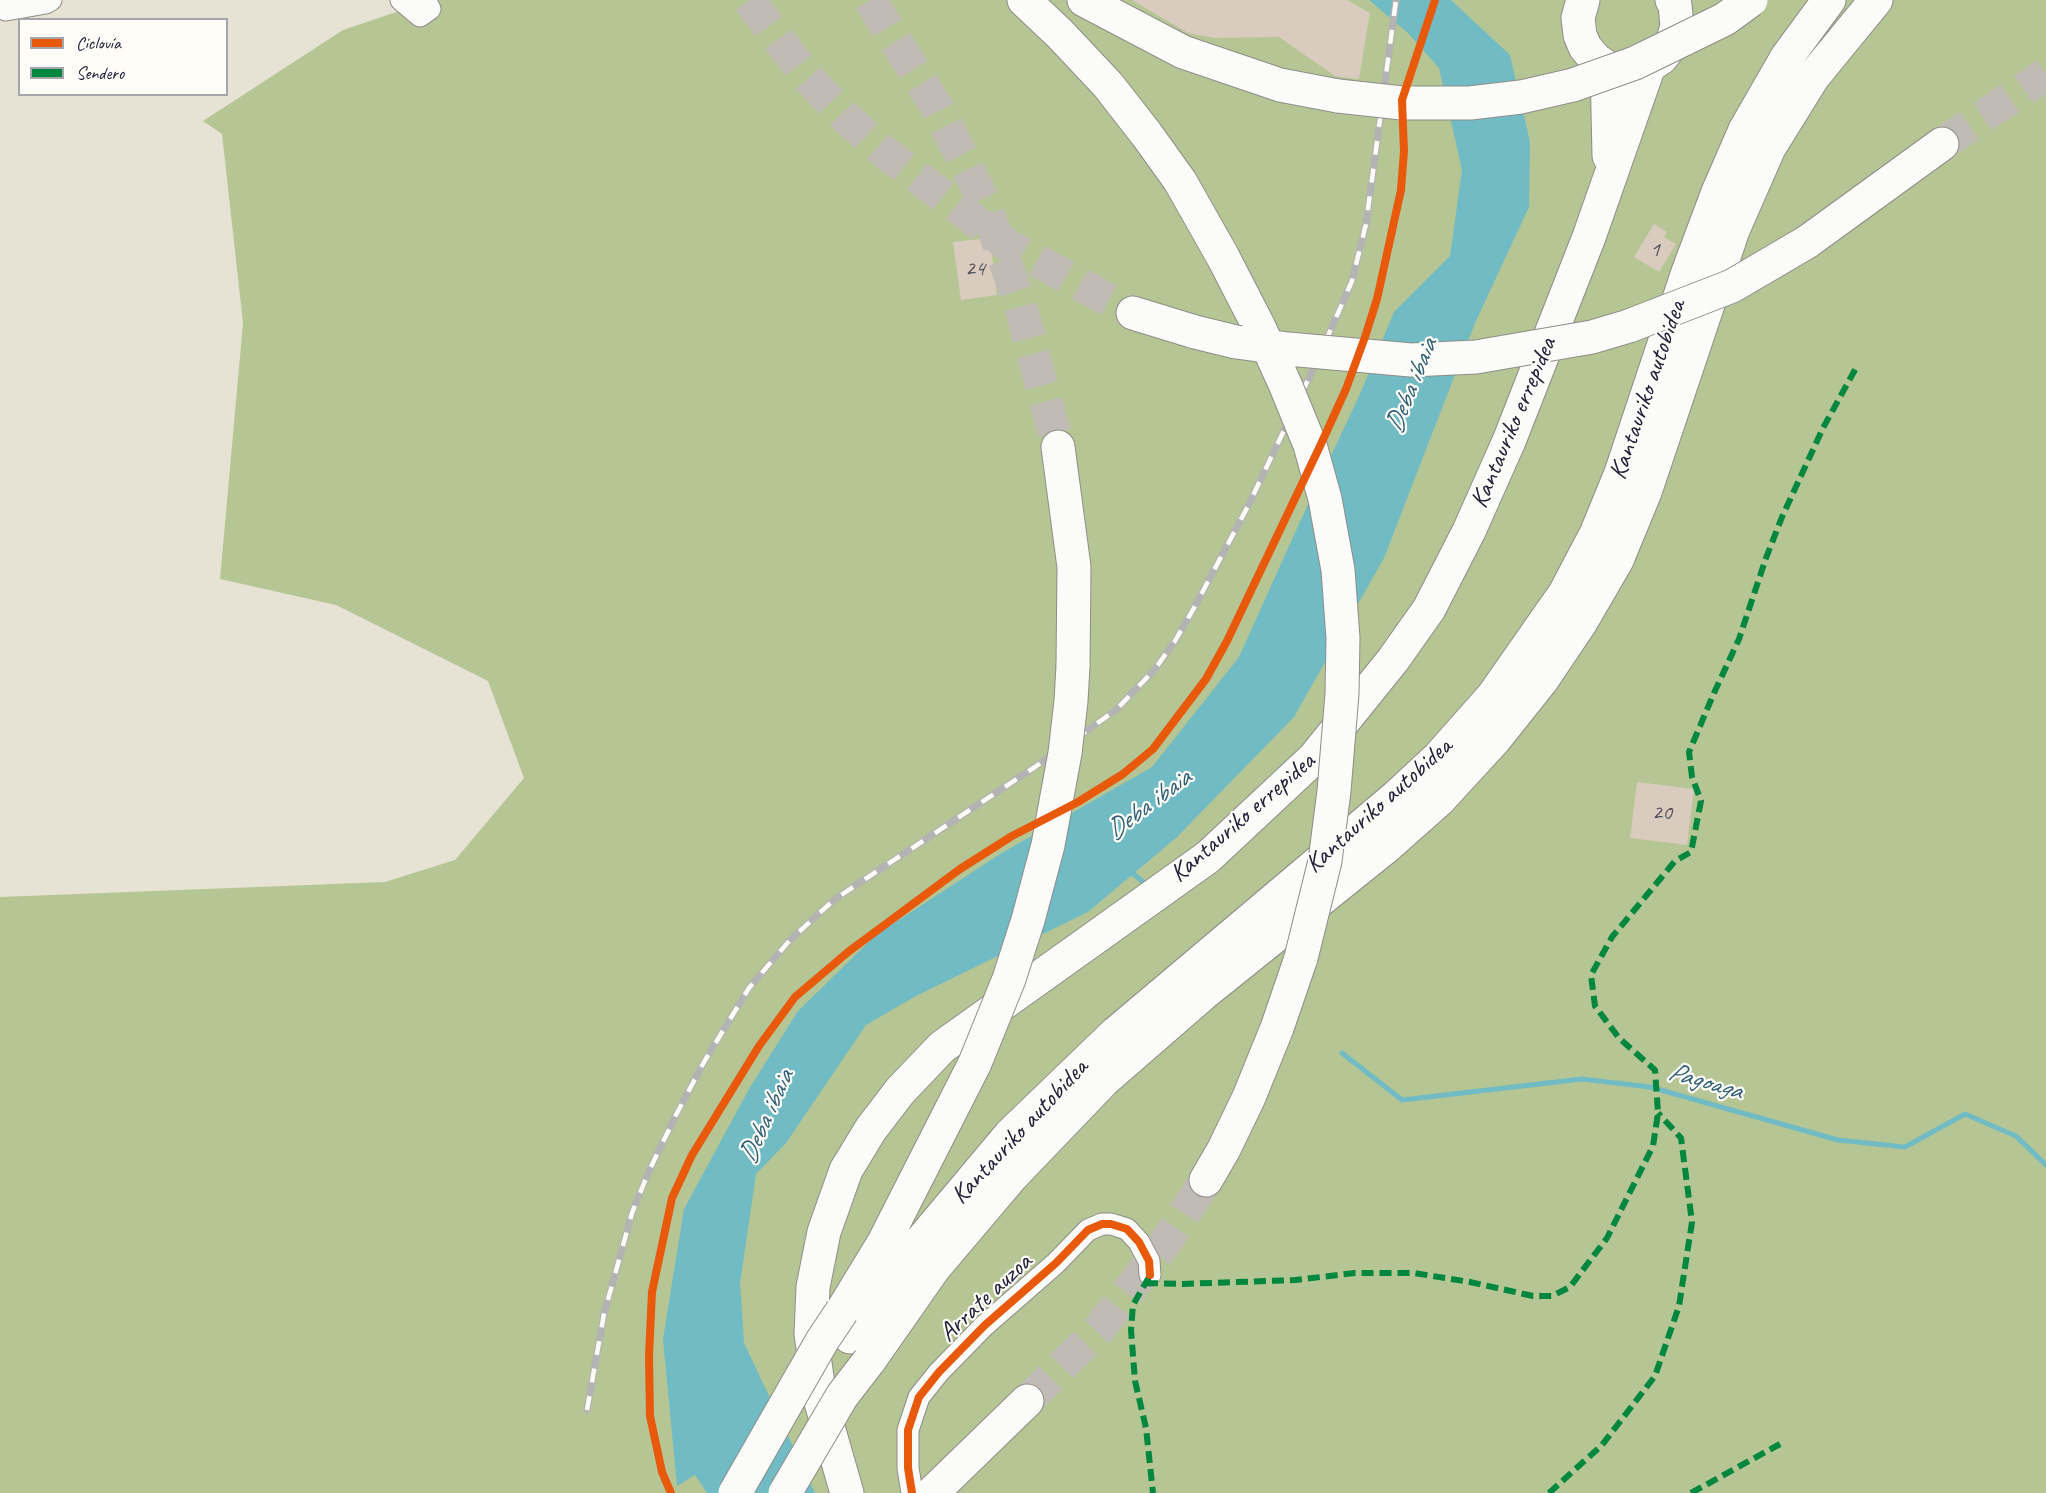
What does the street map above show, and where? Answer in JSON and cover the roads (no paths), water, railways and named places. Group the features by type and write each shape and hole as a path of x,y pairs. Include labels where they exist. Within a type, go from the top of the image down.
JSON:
{"highway":[{"path":"1024,0 1108,85 1180,182 1212,238 1259,327 1310,445 1325,499 1338,570 1343,638 1342,694 1334,791 1324,861 1301,958 1277,1028 1249,1097 1206,1180"},
{"path":"1084,0 1183,52 1281,85 1338,96 1402,103 1470,103 1521,97 1573,85 1635,63 1725,19 1752,0"},
{"path":"1583,0 1578,18 1580,35 1585,47 1596,60 1607,67 1627,71 1649,66 1661,58 1672,44 1677,26 1678,6"},
{"name":"Kantauriko autobidea","path":"753,1493 787,1435 906,1259 1010,1135 1116,1033 1396,797 1439,757 1493,696 1565,593 1596,534 1621,473 1688,272 1744,130 1787,57 1829,0"},
{"name":"Kantauriko autobidea","path":"854,1336 934,1268 1011,1177 1104,1080 1203,994 1386,847 1438,801 1495,739 1542,681 1581,622 1617,560 1646,492 1733,230 1769,148 1813,77 1876,0"},
{"name":"Kantauriko errepidea","path":"848,1493 820,1399 811,1334 813,1287 824,1232 846,1170 871,1129 900,1091 942,1047 1208,857 1314,758 1393,660 1429,609 1469,531 1505,451 1566,297 1649,66"},
{"path":"1607,67 1610,176"},
{"path":"1133,313 1236,342 1411,360 1476,357 1592,336 1638,323 1732,286 1807,243 1942,144"},
{"path":"785,1493 842,1396 854,1336 884,1242 975,1063 1009,979 1048,845 1065,753 1071,701 1072,666 1074,567 1058,447"},
{"path":"735,1493 794,1390 854,1336"},
{"path":"932,1493 1028,1401"}],"street":[{"path":"0,9 46,3 51,0"},
{"path":"401,0 420,16 430,9 425,0"},
{"name":"Arrate auzoa","path":"912,1493 908,1468 908,1430 919,1397 939,1372 986,1325 1056,1263 1088,1230 1102,1224 1127,1229 1139,1242 1149,1261 1150,1275"}],"water":[{"name":"Deba ibaia","path":"1369,0 1451,0 1510,55 1530,142 1529,207 1475,323 1384,558 1294,717 1177,837 1088,912 916,996 866,1025 786,1143 756,1174 740,1283 744,1343 815,1493 707,1493 695,1475 677,1486 663,1339 684,1209 749,1089 798,1011 876,935 1000,854 1152,767 1239,657 1360,394 1394,312 1450,256 1462,170 1439,68 1408,33"}],"waterway":[{"name":"Pagoaga","path":"1130,871 1143,882"},
{"name":"Pagoaga","path":"1342,1053 1402,1100 1582,1079 1650,1087 1838,1140 1905,1147 1965,1114 2016,1136 2046,1165"}],"tunnel":[{"path":"749,0 808,78 846,118 887,154 1006,244 1133,313"},
{"path":"870,0 938,109 984,202 1020,304 1058,447"},
{"path":"1942,144 2046,74"},
{"path":"1027,1401 1099,1329 1163,1246 1206,1180"}],"railway":[{"path":"587,1410 604,1314 632,1213 677,1113 704,1062 749,988 790,940 835,899 1035,767 1116,710 1155,669 1194,608 1248,506 1318,359 1352,281 1366,224 1396,0"}]}
